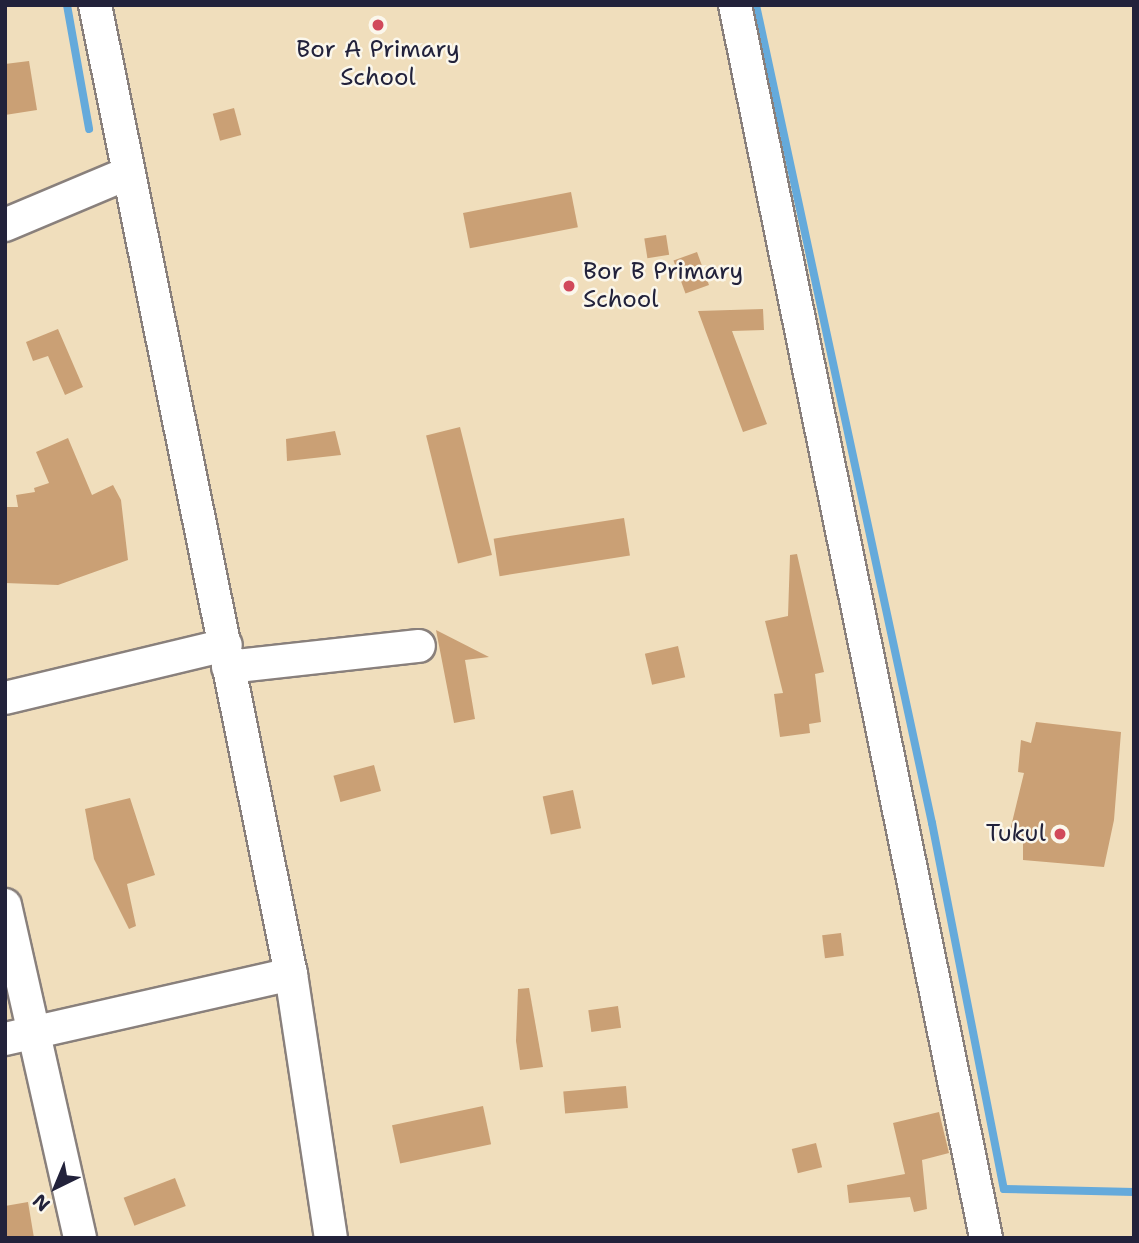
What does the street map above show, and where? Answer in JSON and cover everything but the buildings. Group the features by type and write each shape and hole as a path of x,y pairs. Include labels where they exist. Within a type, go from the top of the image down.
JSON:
{"street":[{"path":"95,5 291,974 331,1238"},
{"path":"735,5 986,1238"},
{"path":"5,225 129,173"},
{"path":"5,698 227,656 419,646"},
{"path":"5,905 18,1036 79,1238"},
{"path":"18,1036 291,974"}],"waterway":[{"path":"67,5 89,129"},
{"path":"756,5 932,823 1004,1189 1134,1192"}],"place":[{"name":"Bor A Primary School","path":"378,25"},
{"name":"Bor B Primary School","path":"569,286"},
{"name":"Tukul","path":"1060,834"}]}
